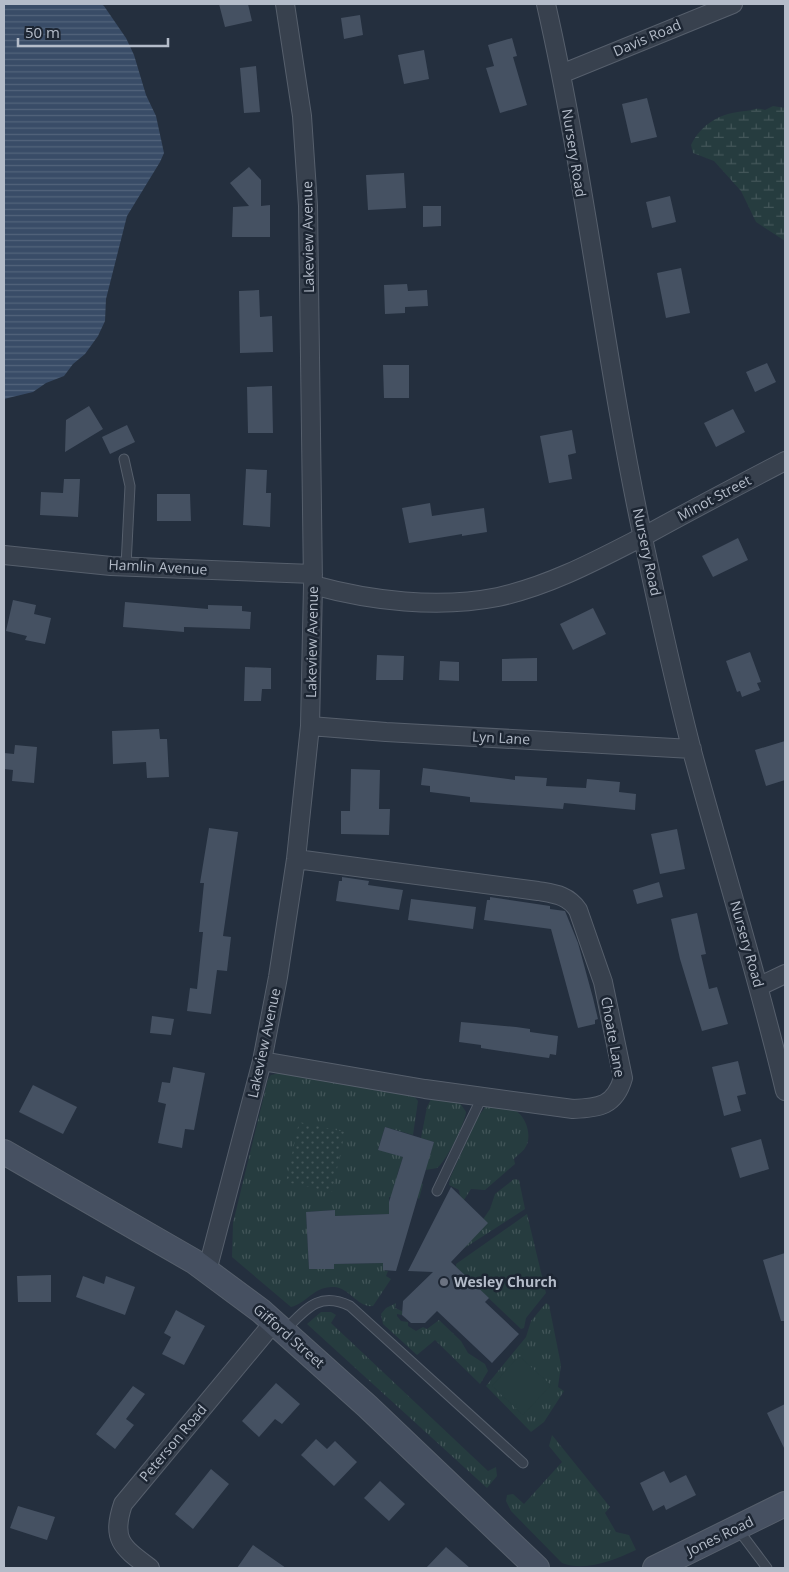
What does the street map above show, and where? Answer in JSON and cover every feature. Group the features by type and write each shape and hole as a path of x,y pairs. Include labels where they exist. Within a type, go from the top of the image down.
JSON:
{"main road":[{"name":"Gifford Street","path":"4,1152 207,1271 279,1326 538,1568"},
{"name":"Jones Road","path":"655,1568 785,1504"}],"street":[{"name":"Lakeview Avenue","path":"207,1271 262,1061 281,961 296,859 310,726 313,580 308,206 302,116 285,4"},
{"name":"Nursery Road","path":"546,4 561,74 587,232 643,536 692,749 760,986 785,1091"},
{"name":"Davis Road","path":"561,74 733,4"},
{"name":"Minot Street","path":"313,580 355,594 403,601 481,600 514,593 556,579 603,558 785,461"},
{"name":"Hamlin Avenue","path":"4,555 313,580"},
{"name":"Lyn Lane","path":"310,726 692,749"},
{"name":"Choate Lane","path":"262,1061 482,1097 573,1109 601,1106 612,1101 620,1091 624,1078 603,982 578,910 564,896 296,859"},
{"path":"760,986 785,974"},
{"name":"Peterson Road","path":"150,1568 127,1550 122,1542 116,1524 123,1504 279,1326"}],"lane":[{"path":"124,459 130,486 126,566"},
{"path":"437,1191 482,1097"},
{"path":"279,1326 316,1302 338,1300 350,1306 523,1463"},
{"path":"737,1528 767,1568"}],"green space":[{"path":"773,106 785,108 785,241 756,222 741,191 714,161 693,153 691,145 695,137 713,120 736,112 755,109 765,110"},
{"path":"284,1072 414,1096 418,1101 413,1135 385,1127 378,1149 403,1157 397,1175 423,1184 419,1199 416,1196 389,1197 389,1214 335,1216 334,1210 306,1212 309,1269 333,1269 334,1264 383,1263 383,1270 388,1271 386,1276 391,1279 373,1306 363,1304 340,1288 327,1287 291,1307 232,1257 233,1223 268,1079 271,1075"},
{"path":"431,1099 460,1103 466,1112 459,1133 441,1164 437,1168 425,1170 434,1142 421,1138 427,1107"},
{"path":"486,1106 511,1109 522,1116 528,1132 527,1143 514,1159 515,1164 485,1190 471,1189 464,1200 460,1196 459,1190 449,1185 450,1178 478,1117"},
{"path":"299,1122 345,1132 332,1192 286,1182"},
{"path":"514,1179 519,1180 525,1209 463,1249 490,1209 495,1194"},
{"path":"527,1214 546,1293 526,1318 524,1328 521,1329 456,1267 456,1264"},
{"path":"396,1303 395,1308 402,1311 402,1315 397,1314 397,1316 401,1321 408,1322 408,1326 416,1331 423,1327 427,1329 439,1320 461,1341 468,1353 485,1364 488,1371 480,1384 435,1340 417,1355 383,1324 381,1314 386,1308"},
{"path":"546,1303 549,1305 561,1365 558,1387 564,1391 544,1422 531,1432 486,1386 526,1337 531,1321"},
{"path":"321,1312 331,1312 336,1315 331,1323 488,1471 496,1467 497,1476 487,1488 307,1324"},
{"path":"519,1356 551,1385 523,1415 492,1386"},
{"path":"552,1435 610,1507 605,1513 616,1532 629,1535 636,1550 600,1564 581,1566 562,1563 511,1511 506,1501 507,1495 513,1494 524,1504 562,1462 549,1446"}],"water":[{"path":"4,4 101,4 104,6 126,38 134,55 146,95 156,116 164,153 127,216 106,299 105,321 98,336 85,354 73,364 64,376 46,383 33,392 4,399"}],"building":[{"path":"219,4 248,4 252,21 225,27"},
{"path":"360,15 363,35 344,39 341,18"},
{"path":"512,38 517,56 513,57 527,105 500,113 486,68 494,66 488,45"},
{"path":"424,50 429,79 404,84 398,55"},
{"path":"256,66 260,112 244,113 240,68"},
{"path":"647,98 657,137 631,143 622,104"},
{"path":"249,167 261,180 261,206 270,205 270,237 232,237 233,207 249,206 230,183"},
{"path":"404,173 406,208 368,210 366,175"},
{"path":"670,196 676,222 652,228 646,202"},
{"path":"423,206 441,206 441,226 423,227"},
{"path":"681,268 690,313 666,318 657,273"},
{"path":"407,284 408,291 427,290 428,306 405,307 405,313 385,314 384,285"},
{"path":"259,290 260,317 272,316 273,352 240,353 239,291"},
{"path":"767,363 776,382 755,392 746,372"},
{"path":"383,365 409,365 409,398 384,398"},
{"path":"272,386 273,433 248,433 247,387"},
{"path":"89,406 103,429 65,452 66,420"},
{"path":"733,409 745,432 716,447 704,423"},
{"path":"127,425 135,442 110,454 102,437"},
{"path":"572,430 576,453 568,455 572,479 549,483 540,436"},
{"path":"246,469 267,470 266,493 271,493 270,527 243,525"},
{"path":"64,479 80,479 78,517 40,515 41,492 63,493"},
{"path":"157,494 190,494 191,521 157,521"},
{"path":"430,503 432,516 484,508 487,532 462,536 462,534 409,543 402,508"},
{"path":"738,538 748,560 713,577 702,556"},
{"path":"13,600 36,605 34,614 51,618 45,644 25,640 27,636 6,631"},
{"path":"125,602 208,609 208,605 242,606 242,611 251,612 250,629 184,627 184,632 123,627"},
{"path":"593,608 606,634 573,650 560,624"},
{"path":"750,652 761,682 757,683 760,690 742,697 740,691 737,692 726,661"},
{"path":"377,655 404,656 403,680 376,680"},
{"path":"537,658 537,681 502,681 502,659"},
{"path":"440,661 459,662 459,681 439,680"},
{"path":"245,667 271,668 271,689 262,689 261,701 244,701"},
{"path":"159,729 160,739 167,739 169,777 147,778 146,762 113,764 112,731"},
{"path":"785,741 785,780 766,786 755,750"},
{"path":"15,745 37,747 34,783 12,781 13,770 4,769 4,753 14,754"},
{"path":"423,768 515,780 515,776 547,778 546,786 586,788 587,779 620,782 619,792 636,794 635,810 564,803 563,809 470,802 470,797 430,792 430,786 421,785"},
{"path":"351,769 380,770 379,809 390,809 389,835 341,834 341,811 350,811"},
{"path":"209,828 238,832 223,936 231,937 227,971 217,970 211,1014 187,1011 190,988 197,989 203,932 199,932 204,883 200,883"},
{"path":"677,829 685,869 660,874 651,834"},
{"path":"342,877 369,881 368,885 403,890 399,910 336,901 339,881 342,881"},
{"path":"659,882 663,897 637,904 633,890"},
{"path":"490,897 550,906 550,909 565,911 578,943 593,998 598,1019 595,1020 595,1024 578,1028 551,929 484,920 487,900 490,900"},
{"path":"411,899 476,907 473,929 408,920"},
{"path":"697,913 706,954 701,955 709,989 717,987 728,1024 702,1031 680,959 671,919"},
{"path":"152,1016 174,1019 171,1035 150,1033"},
{"path":"461,1022 530,1029 530,1032 558,1036 556,1055 550,1054 549,1058 534,1056 481,1048 481,1045 459,1042"},
{"path":"738,1061 746,1094 737,1096 741,1111 724,1116 712,1067"},
{"path":"173,1067 205,1073 194,1130 185,1129 182,1148 158,1143 166,1104 158,1102 162,1082 170,1083"},
{"path":"33,1085 77,1107 63,1134 19,1112"},
{"path":"385,1127 434,1142 396,1271 383,1270 383,1263 334,1264 334,1269 309,1269 306,1212 335,1210 335,1216 389,1214 389,1202 403,1157 378,1150"},
{"path":"761,1139 769,1169 740,1178 731,1148"},
{"path":"451,1187 488,1223 451,1262 489,1298 485,1302 519,1334 492,1363 437,1311 425,1323 411,1323 402,1315 403,1301 433,1272 408,1271"},
{"path":"785,1253 785,1321 781,1321 763,1260"},
{"path":"51,1275 51,1302 18,1302 17,1276"},
{"path":"83,1276 104,1284 106,1276 135,1287 125,1315 76,1297"},
{"path":"176,1310 205,1326 184,1365 162,1354 171,1337 164,1333"},
{"path":"276,1383 300,1404 282,1424 275,1419 259,1437 242,1421"},
{"path":"133,1386 145,1394 126,1419 134,1425 115,1449 96,1434"},
{"path":"785,1404 785,1450 767,1413"},
{"path":"316,1439 327,1449 335,1441 357,1462 334,1486 301,1455"},
{"path":"211,1469 229,1484 193,1529 175,1514"},
{"path":"664,1471 670,1483 686,1475 696,1495 666,1510 664,1505 653,1511 640,1483"},
{"path":"380,1481 405,1504 389,1521 364,1498"},
{"path":"18,1506 55,1517 47,1540 10,1528"},
{"path":"253,1545 286,1568 237,1568"},
{"path":"446,1547 470,1568 426,1568"}],"place":[{"name":"Wesley Church","path":"444,1282"}]}
